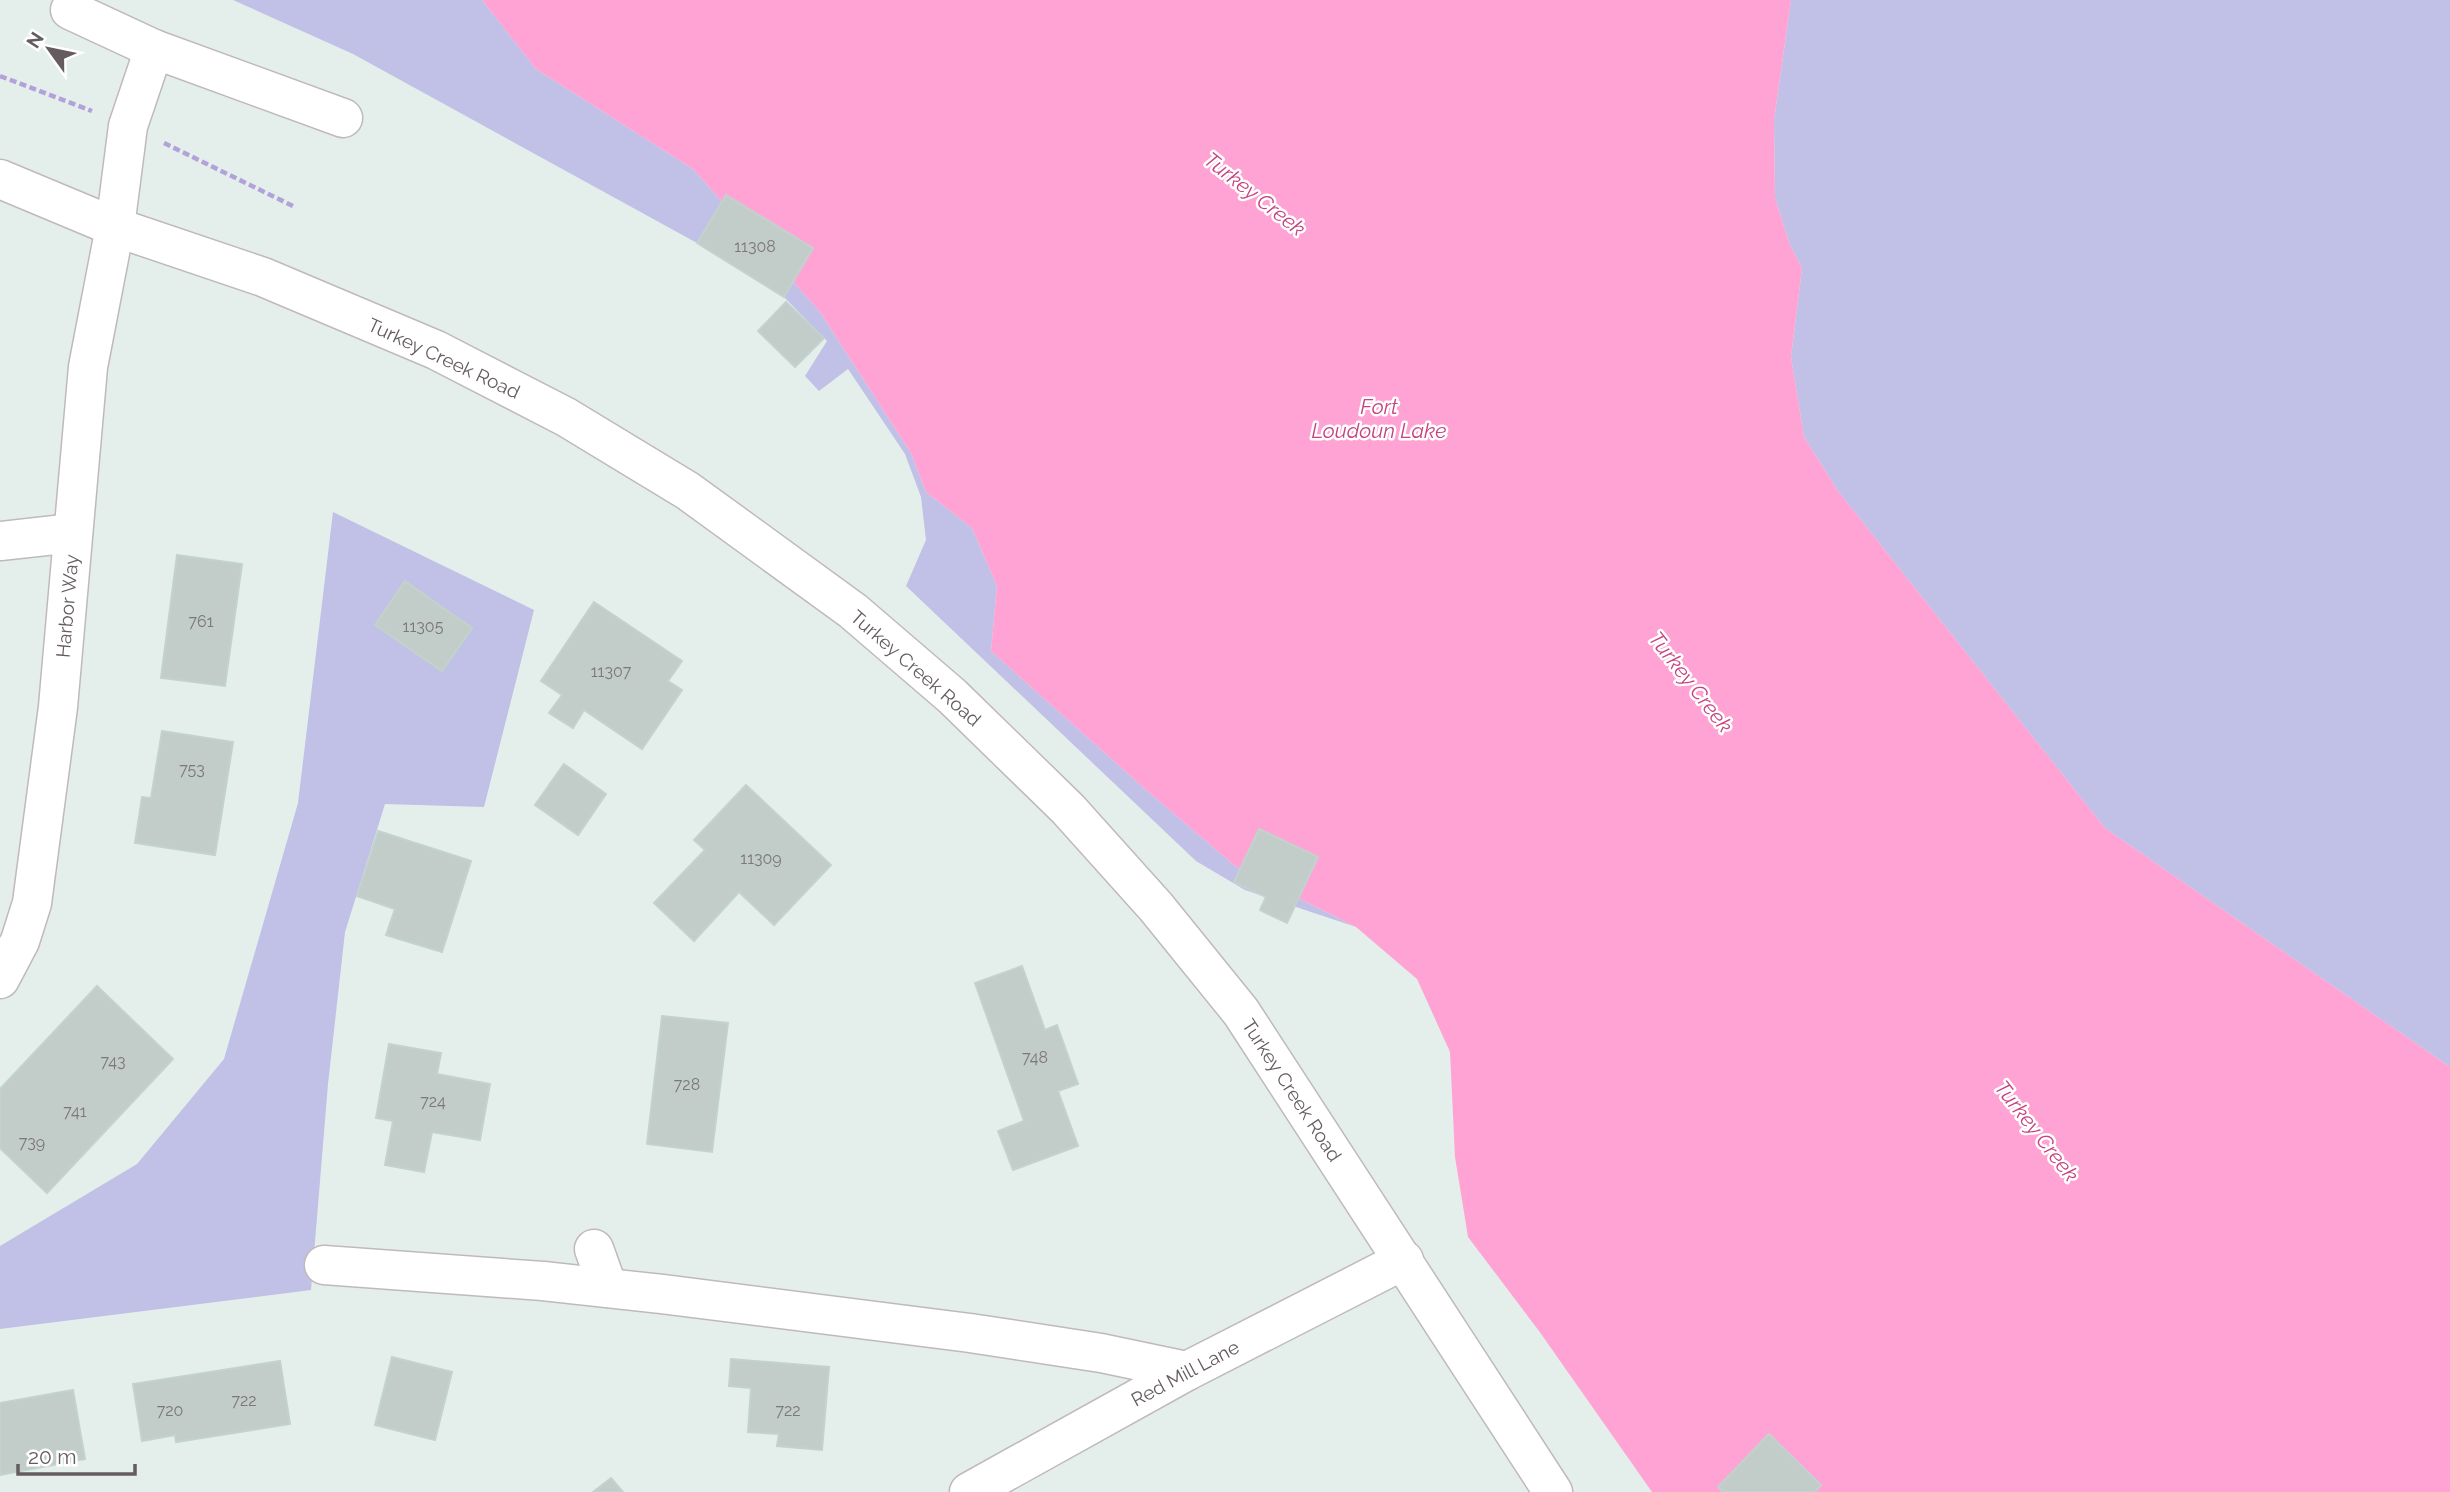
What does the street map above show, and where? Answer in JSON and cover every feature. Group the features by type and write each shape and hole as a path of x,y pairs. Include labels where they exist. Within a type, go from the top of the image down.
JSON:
{"street":[{"path":"71,10 154,49 343,118"},
{"name":"Harbor Way","path":"0,979 20,941 32,903 58,707 88,367 115,227 128,126 154,49"},
{"name":"Turkey Creek Road","path":"0,179 115,227 262,277 436,349 554,411 688,491 853,611 952,696 1068,809 1156,907 1241,1012 1553,1492"},
{"path":"0,541 73,533"},
{"path":"594,1249 608,1288"},
{"name":"Red Mill Lane","path":"969,1492 1186,1371 1404,1260"},
{"path":"324,1265 608,1288 970,1333 1101,1353 1186,1371"}],"shaded area":[{"path":"233,0 482,0 536,69 693,169 820,312 911,453 926,492 972,528 997,586 991,651 1235,866 1356,927 1245,890 1196,861 906,586 926,540 921,497 905,454 848,369 819,391 805,376 827,341 784,297 697,243 353,54"},
{"path":"1791,0 2450,0 2450,1067 2105,828 1838,491 1804,437 1791,357 1802,268 1790,245 1775,198 1774,120"},
{"path":"333,512 534,610 484,807 385,804 345,932 328,1084 311,1290 0,1329 0,1246 137,1164 224,1059 298,803"}],"water":[{"name":"Fort Loudoun Lake","path":"482,0 1791,0 1774,120 1775,198 1790,245 1802,268 1791,357 1804,437 1838,491 2105,828 2450,1067 2450,1492 1652,1492 1539,1331 1468,1237 1455,1157 1450,1052 1417,979 1356,927 1235,866 991,651 997,586 972,528 926,492 911,453 820,312 693,169 536,69"}],"building":[{"path":"726,195 813,248 784,297 697,243"},
{"path":"786,302 824,338 795,367 758,331"},
{"path":"177,555 242,564 225,686 161,678"},
{"path":"405,581 472,628 442,671 375,625"},
{"path":"594,602 682,661 668,681 682,690 642,749 584,710 573,728 549,713 562,695 541,681"},
{"path":"162,731 233,742 215,855 135,843 142,797 151,798"},
{"path":"564,764 606,794 578,835 535,805"},
{"path":"746,785 831,865 774,925 739,892 694,941 654,903 705,850 694,840"},
{"path":"1259,829 1318,857 1287,923 1260,910 1266,897 1234,882"},
{"path":"378,831 471,861 442,952 386,935 395,909 357,896"},
{"path":"1022,966 1045,1030 1057,1025 1078,1084 1058,1091 1078,1146 1013,1170 998,1131 1024,1121 975,983"},
{"path":"97,986 173,1059 47,1193 0,1148 0,1089"},
{"path":"662,1016 728,1023 712,1152 647,1144"},
{"path":"389,1044 441,1053 437,1074 490,1084 480,1140 432,1132 424,1172 385,1165 393,1121 376,1118"},
{"path":"392,1357 452,1372 435,1440 375,1425"},
{"path":"731,1359 829,1367 822,1450 777,1446 779,1434 748,1432 751,1388 729,1386"},
{"path":"280,1361 290,1424 176,1442 175,1435 142,1441 133,1384"},
{"path":"73,1390 85,1459 0,1475 0,1403"},
{"path":"1769,1434 1821,1485 1815,1492 1723,1492 1718,1487"},
{"path":"611,1478 623,1492 593,1492"}],"water label":[{"name":"Turkey Creek","path":"1255,194"},
{"name":"Turkey Creek","path":"1691,682"},
{"name":"Turkey Creek","path":"2037,1131"}]}
